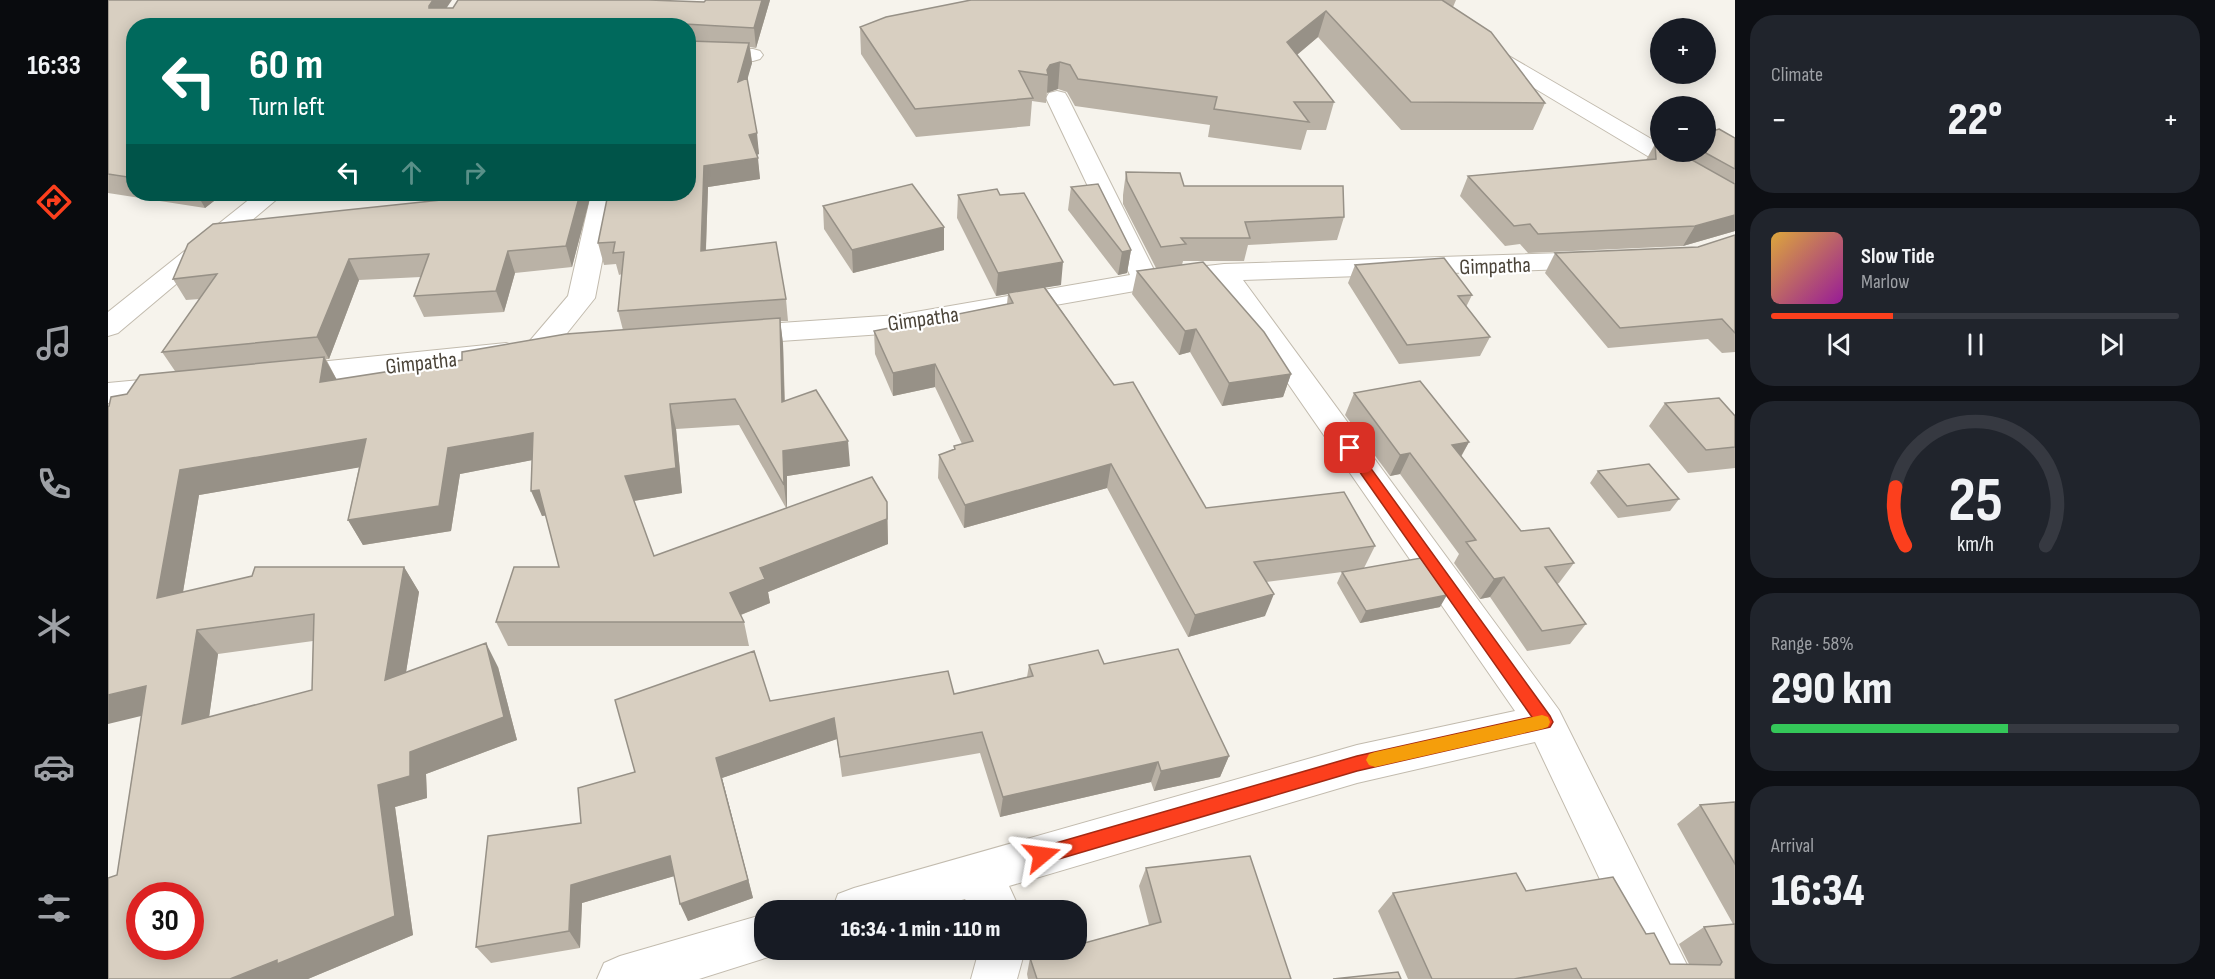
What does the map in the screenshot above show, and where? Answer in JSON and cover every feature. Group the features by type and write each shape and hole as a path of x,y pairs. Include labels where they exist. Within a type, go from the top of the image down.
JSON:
{"street":[{"path":"1408,0 1476,45 1735,198"},
{"path":"696,52 753,54"},
{"path":"1057,98 1146,281"},
{"path":"108,327 262,201"},
{"path":"538,350 581,298 602,201"},
{"name":"Gimpatha","path":"712,337 898,324 1146,281 1224,272 1626,259"},
{"path":"1224,272 1545,722 1671,979"},
{"name":"Gimpatha","path":"259,378 573,347"},
{"path":"108,393 201,384"},
{"path":"889,900 1357,764 1545,722"},
{"path":"975,875 991,900"},
{"path":"621,979 754,940"},
{"path":"994,979 999,960"}],"building":[{"path":"108,0 433,0 429,8 453,8 458,0 704,2 706,0 762,0 754,28 696,25 696,18 126,18 126,177 108,174"},
{"path":"971,0 1442,0 1491,32 1545,103 1411,102 1326,11 1287,42 1334,102 1294,102 1309,122 1214,109 1217,97 1078,79 1070,65 1060,62 1050,65 1047,70 1048,75 1019,71 1033,98 915,109 860,27 886,17"},
{"path":"696,41 749,43 738,82 747,78 757,133 749,135 758,158 704,166 701,251 776,242 786,299 618,311 624,252 613,253 615,242 598,243 607,201 696,201"},
{"path":"1719,129 1735,138 1735,169 1716,159 1716,130"},
{"path":"1650,160 1650,162 1696,162 1735,184 1735,215 1695,226 1538,234 1530,224 1514,226 1468,176"},
{"path":"1126,172 1180,173 1184,186 1343,186 1344,217 1245,222 1250,238 1181,238 1186,244 1161,247 1127,181"},
{"path":"912,184 944,227 852,250 823,206"},
{"path":"1098,184 1131,250 1122,252 1071,187"},
{"path":"997,189 1000,195 1024,193 1063,262 998,273 958,195"},
{"path":"432,201 578,201 566,246 508,251 496,291 414,296 429,254 349,259 317,337 162,352 217,274 173,279 188,244 213,224"},
{"path":"1735,235 1735,333 1722,319 1620,328 1555,253 1698,247"},
{"path":"1444,258 1472,295 1458,296 1490,337 1407,345 1355,265"},
{"path":"1203,262 1264,332 1291,374 1229,383 1196,329 1185,331 1137,271"},
{"path":"1044,287 1114,385 1133,382 1206,508 1344,492 1375,546 1254,562 1274,594 1195,615 1111,464 965,505 939,455 955,449 954,446 973,441 935,364 893,373 874,331 1013,303 1008,293"},
{"path":"780,318 782,402 816,390 848,441 783,451 784,485 735,399 670,404 676,468 625,476 654,556 872,477 887,502 887,519 760,568 765,579 730,593 744,622 496,622 514,567 559,567 539,490 531,491 533,433 448,448 439,506 348,520 366,439 180,470 157,598 252,576 255,567 404,567 385,680 486,643 504,717 410,752 410,776 378,785 395,916 277,964 277,960 230,979 108,979 108,878 117,875 146,686 108,695 108,407 111,397 127,394 140,375 324,357 320,382 462,360 462,352 566,334","holes":["314,614 312,690 182,724 197,630"]},
{"path":"1420,381 1469,442 1452,445 1521,531 1549,528 1574,563 1545,567 1586,624 1542,631 1504,577 1494,579 1466,542 1476,540 1410,453 1400,455 1354,393"},
{"path":"1719,398 1735,416 1735,447 1706,450 1665,403"},
{"path":"1649,464 1679,499 1627,506 1598,471"},
{"path":"1421,558 1447,595 1366,611 1342,572"},
{"path":"1178,649 1229,756 1161,771 1158,762 1003,797 982,732 840,757 834,718 716,758 748,880 680,904 670,856 571,885 569,931 476,947 488,836 581,823 578,788 635,772 615,700 754,651 770,701 948,671 954,694 1033,676 1029,665 1098,650 1104,664"},
{"path":"1735,802 1735,864 1700,805"},
{"path":"1250,856 1291,979 1037,979 1031,960 1087,960 1087,942 1161,922 1146,868"},
{"path":"1516,873 1526,891 1613,877 1646,934 1654,933 1670,964 1720,965 1722,962 1704,927 1735,924 1735,979 1582,979 1576,968 1514,979 1432,979 1393,893"},
{"path":"1398,972 1401,979 1333,979"}],"slow traffic":[{"path":"1375,760 1542,722"}],"route":[{"path":"1042,855 1357,764 1545,722 1350,448"}]}
